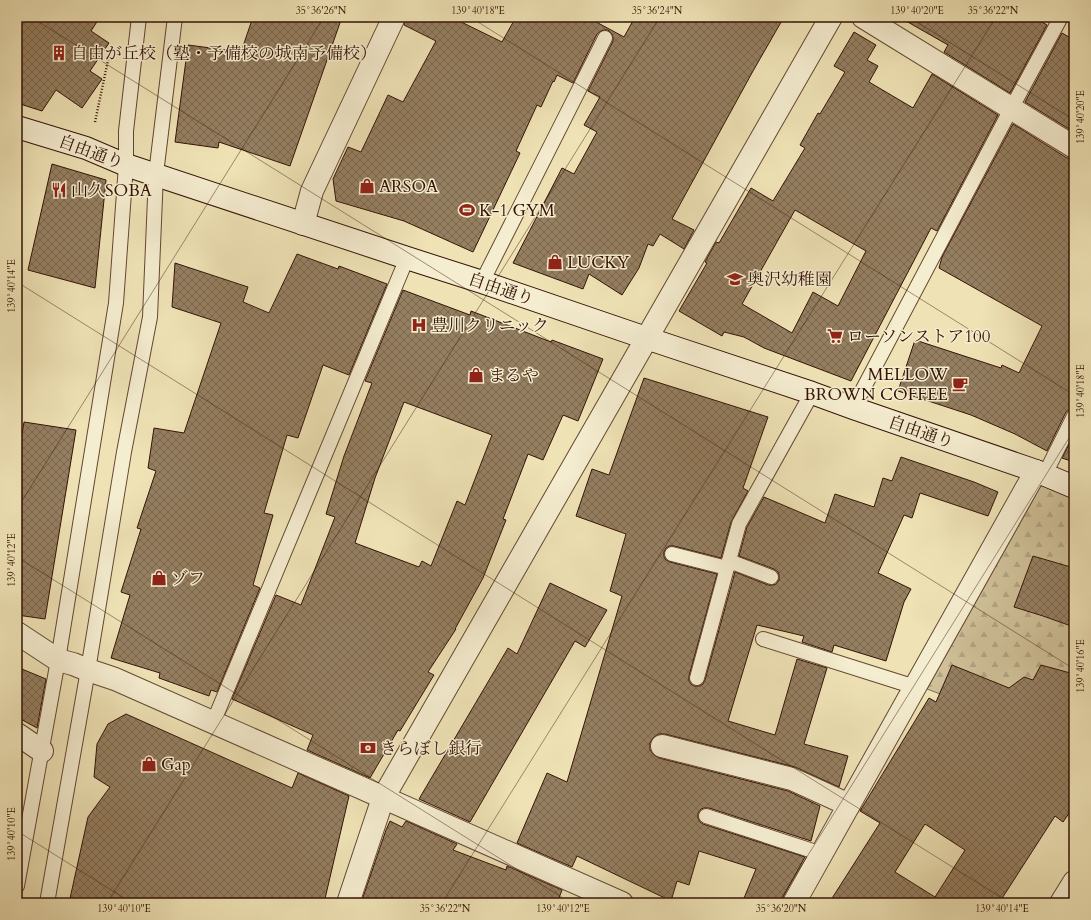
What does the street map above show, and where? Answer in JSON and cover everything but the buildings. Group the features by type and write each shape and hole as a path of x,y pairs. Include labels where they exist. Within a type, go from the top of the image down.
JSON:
{"street":[{"path":"303,224 312,191 394,17"},
{"path":"348,903 383,798 831,17"},
{"path":"863,17 1074,147"},
{"name":"自由通り","path":"17,127 86,148 126,165 482,282 812,393 1040,473 1074,487"},
{"path":"794,903 915,687 1040,473"},
{"path":"17,633 58,660 116,680 622,903"},
{"path":"17,734 42,751"},
{"path":"662,746 792,779 849,805"},
{"path":"1061,903 1074,882"}],"lane":[{"path":"17,886 58,660 116,303 126,165 126,131 140,17"},
{"path":"47,903 88,670 124,452 150,317 156,174 175,17"},
{"path":"853,408 1061,17"},
{"path":"482,282 605,38"},
{"path":"213,723 407,258"},
{"path":"697,678 739,524 812,393"},
{"path":"1040,473 1074,416"},
{"path":"672,554 728,565 771,577"},
{"path":"763,639 915,687"},
{"path":"706,816 822,854"}],"path":[{"path":"95,123 110,47"}],"green space":[{"path":"1042,484 1074,498 1074,744 927,689"}],"place":[{"name":"自由が丘校（塾・予備校の城南予備校）","path":"59,53"},
{"name":"ARSOA","path":"367,186"},
{"name":"山久SOBA","path":"59,190"},
{"name":"K-1 GYM","path":"467,210"},
{"name":"LUCKY","path":"555,262"},
{"name":"奥沢幼稚園","path":"735,279"},
{"name":"豊川クリニック","path":"419,325"},
{"name":"ローソンストア100","path":"835,336"},
{"name":"まるや","path":"476,375"},
{"name":"MELLOW BROWN COFFEE","path":"960,384"},
{"name":"ゾフ","path":"159,578"},
{"name":"きらぼし銀行","path":"368,748"},
{"name":"Gap","path":"149,764"}]}
